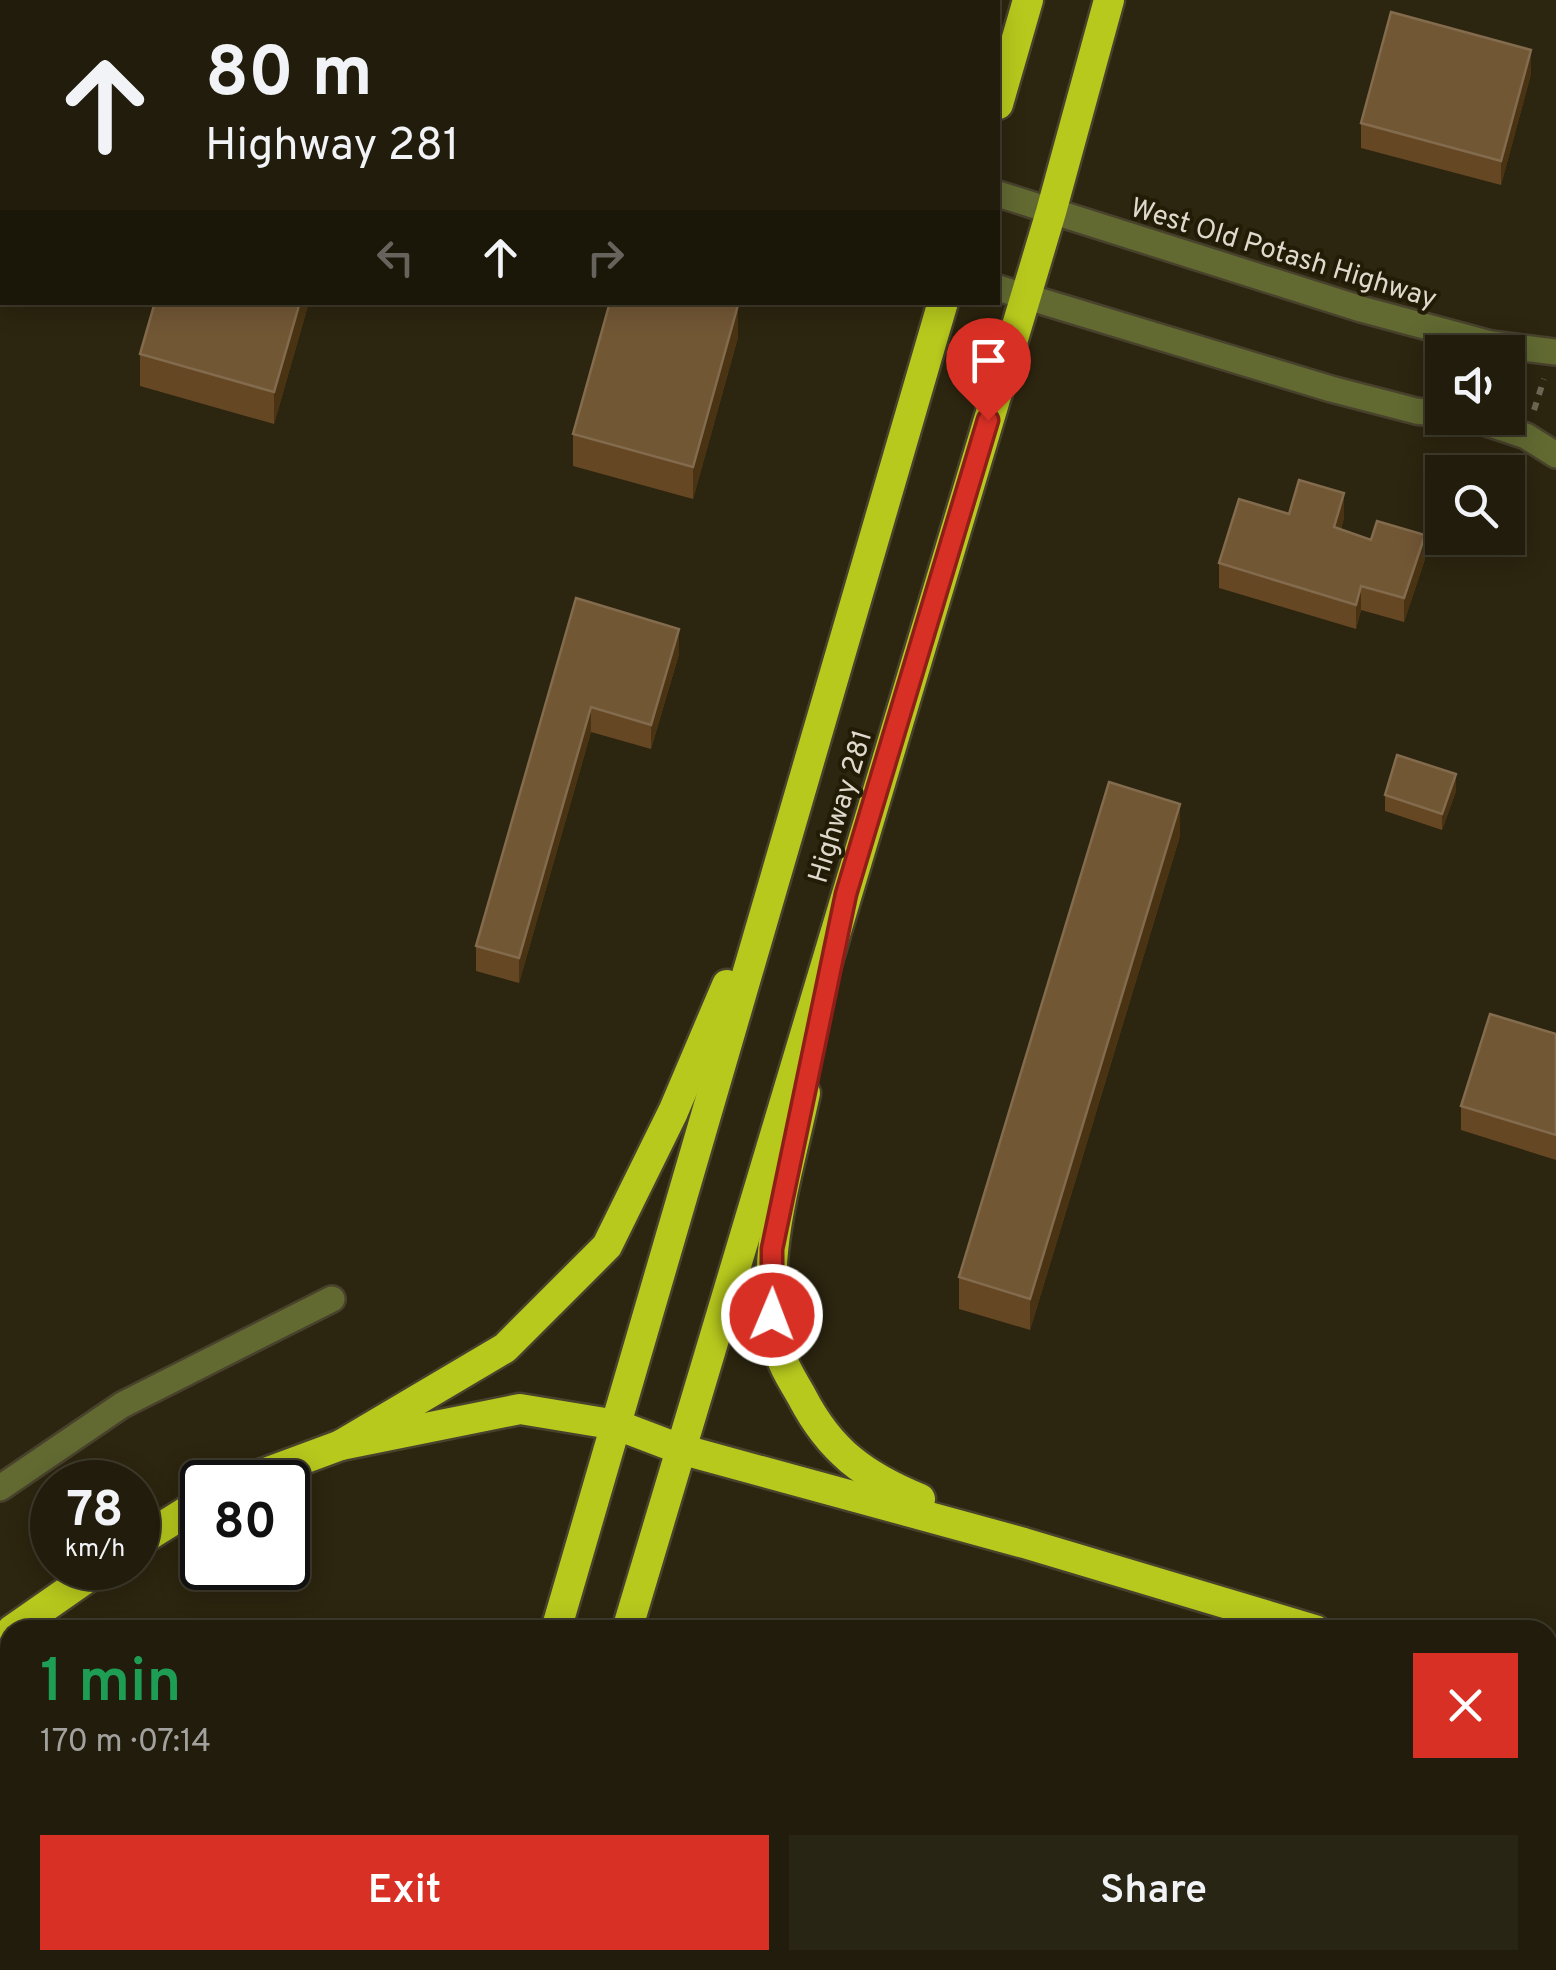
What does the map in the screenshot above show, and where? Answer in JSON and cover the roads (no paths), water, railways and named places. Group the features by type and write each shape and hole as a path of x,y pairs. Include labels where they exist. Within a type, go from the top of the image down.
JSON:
{"highway":[{"path":"1000,97 1028,0"},
{"name":"Highway 281","path":"630,1620 846,894 1011,292 1051,212 1109,0"},
{"name":"Highway 281","path":"559,1620 941,305"},
{"path":"298,1460 340,1444 505,1348 607,1246 673,1112 779,862"},
{"path":"846,894 772,1249 772,1315 782,1360 813,1418 837,1451 886,1485 1024,1543"},
{"path":"340,1444 520,1409 617,1425 680,1449 1024,1543 1282,1620"},
{"path":"27,1620 70,1590"}],"street":[{"name":"West Old Potash Highway","path":"1000,195 1550,364"},
{"path":"1011,292 1330,389 1425,412"},
{"path":"1523,435 1556,455"},
{"path":"0,1488 122,1405 332,1299"}]}
